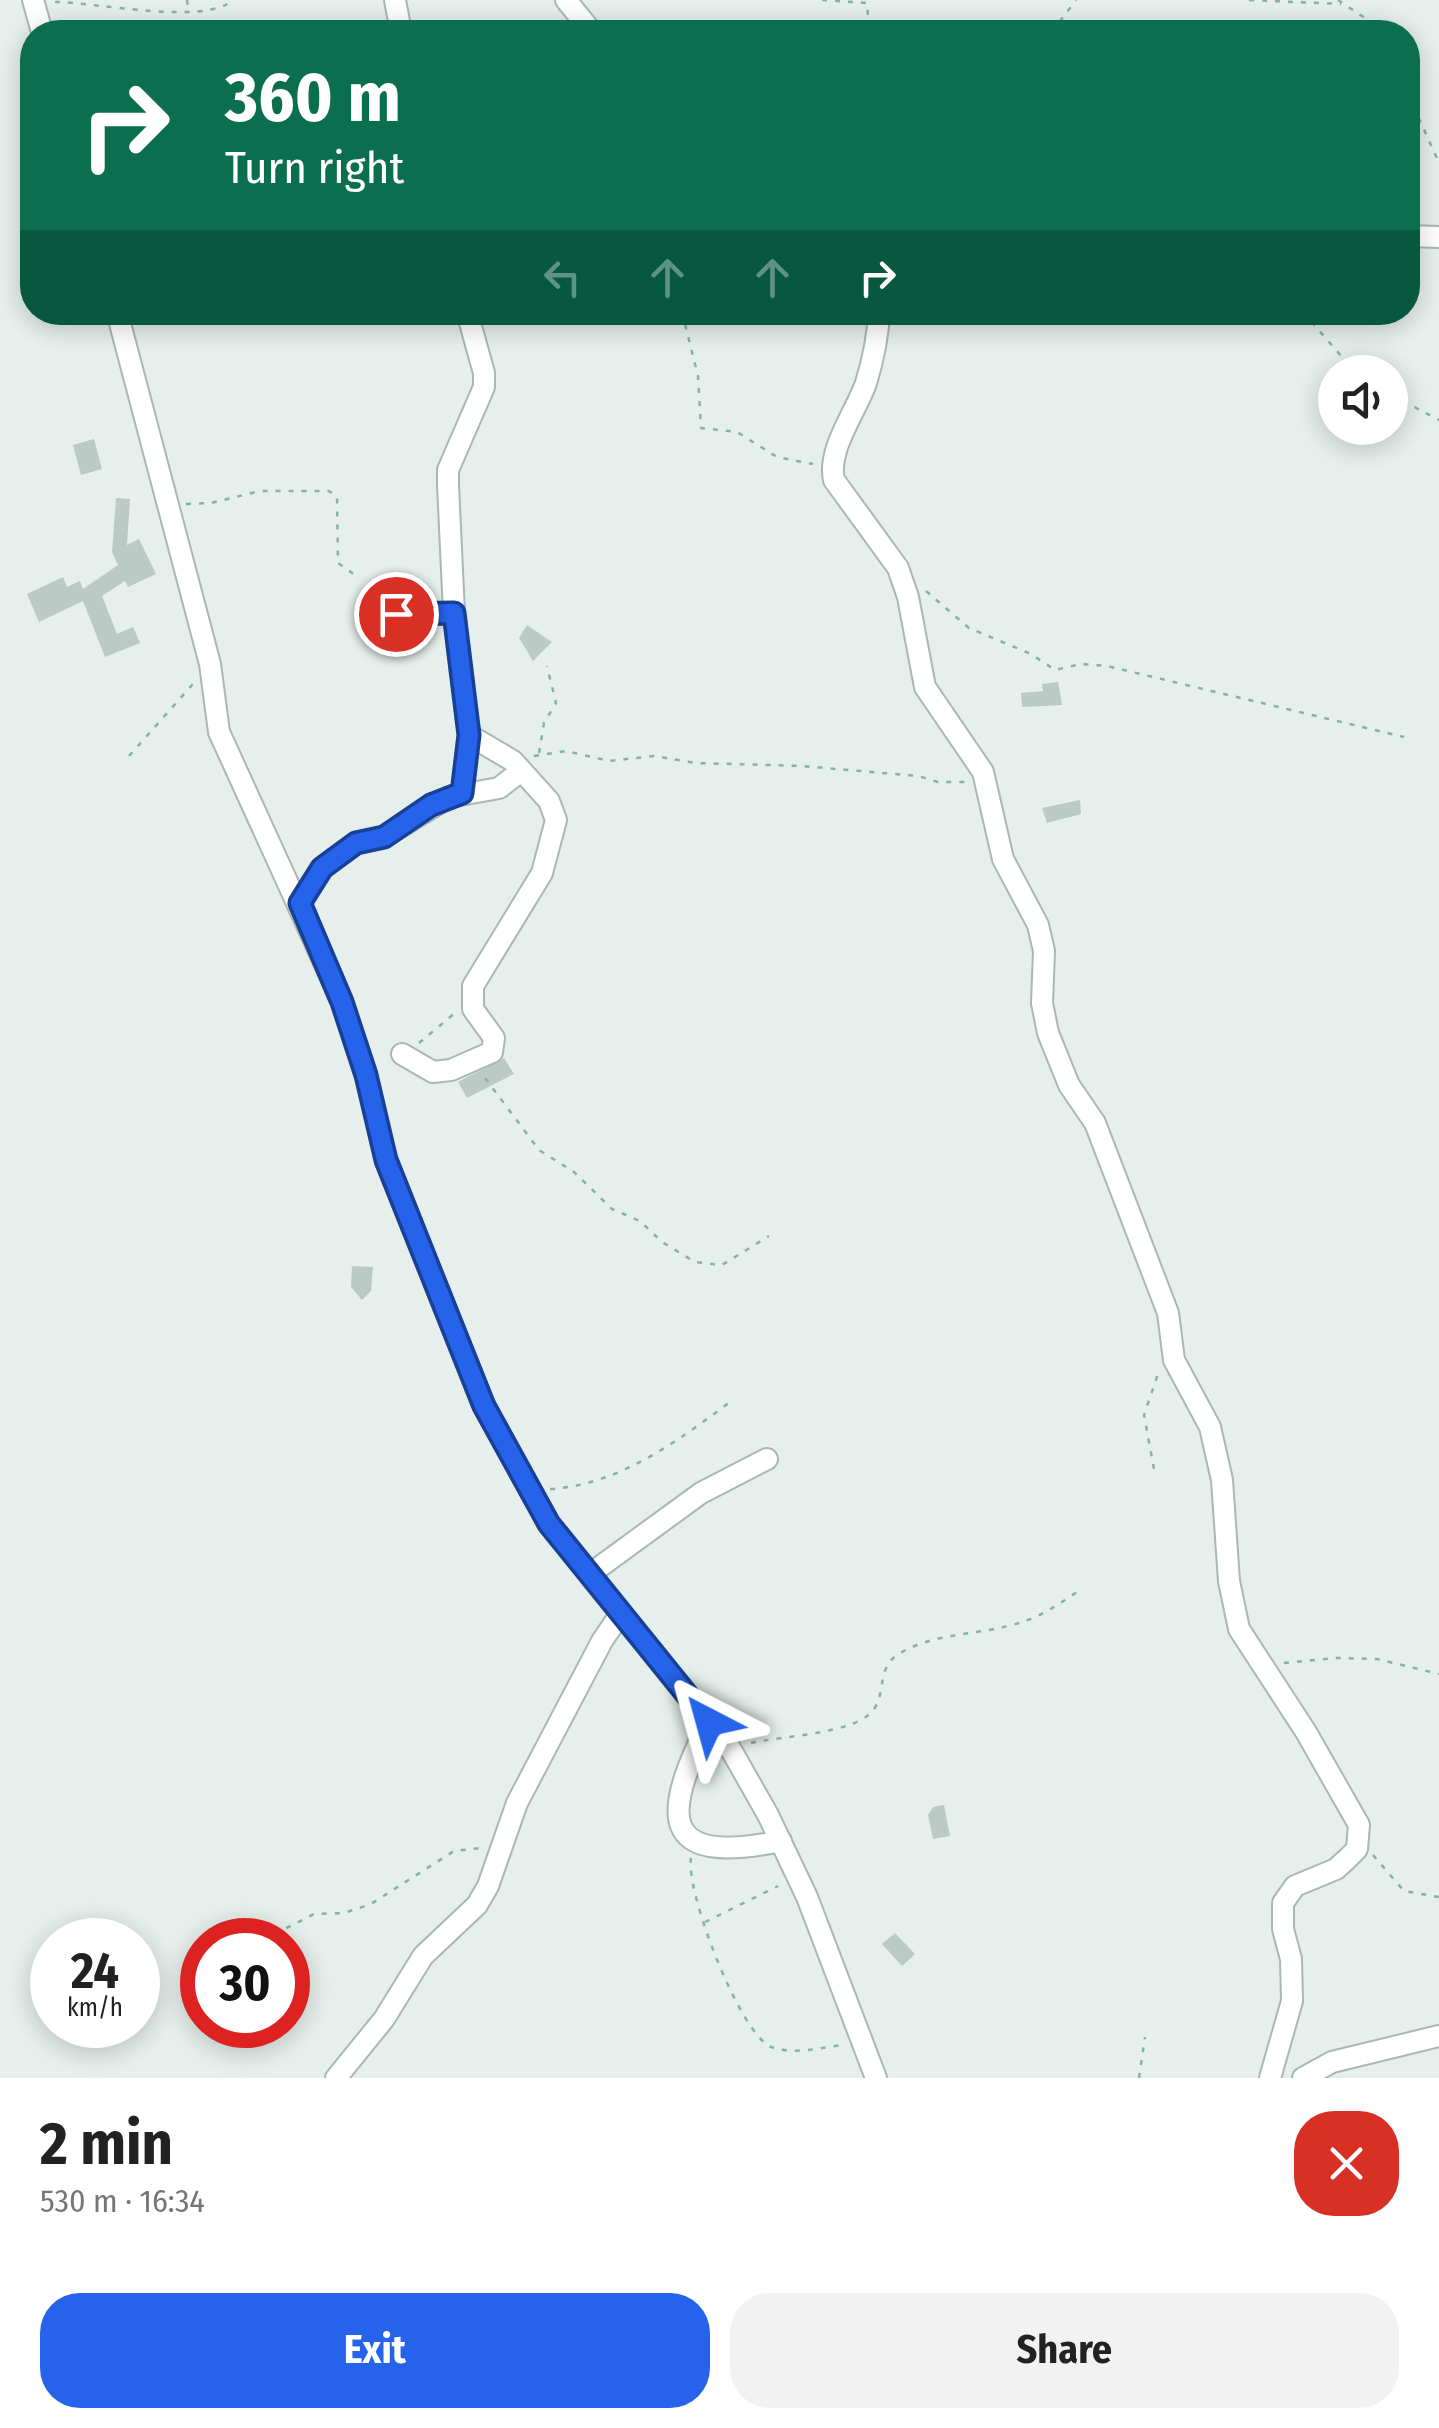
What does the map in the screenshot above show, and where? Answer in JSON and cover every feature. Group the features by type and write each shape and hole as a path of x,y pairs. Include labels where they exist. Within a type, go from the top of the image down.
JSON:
{"street":[{"path":"566,0 582,20"},
{"path":"120,325 210,664 219,732 342,1002 366,1075 386,1160 484,1406 549,1524 730,1748 798,1877 876,2078"},
{"path":"462,793 469,735 454,613 448,470 484,387 471,325"},
{"path":"877,325 870,370 832,470 845,498 898,568 908,597 925,687 964,740 986,781 1003,859 1042,938 1042,1003 1048,1033 1069,1085 1100,1137 1168,1313 1172,1348 1181,1376 1210,1427 1222,1480 1232,1604 1239,1628 1353,1810 1360,1837 1357,1848 1336,1869 1295,1886 1283,1903 1292,2000 1270,2078"},
{"path":"369,622 396,614 454,613"},
{"path":"402,1054 433,1072 451,1070 486,1056 495,1045 470,998 482,970 542,873 556,820 549,801 517,766 469,735"},
{"path":"300,903 322,868 356,843 384,837 431,805 462,793 499,788 517,766"},
{"path":"590,1574 701,1492 767,1460"},
{"path":"336,2078 384,2019 423,1956 477,1906 517,1802 621,1612"},
{"path":"709,1722 685,1772 676,1806 680,1829 696,1842 726,1848 781,1841"},
{"path":"1304,2078 1332,2062 1439,2036"}],"path":[{"path":"187,0 188,11"},
{"path":"33,1 188,11 226,6 232,0"},
{"path":"822,0 867,3 868,20"},
{"path":"1249,0 1340,2 1368,20"},
{"path":"1420,120 1439,162"},
{"path":"685,325 698,376 700,428 738,432 776,457 832,470"},
{"path":"1314,325 1340,355"},
{"path":"1408,404 1439,420"},
{"path":"165,499 188,505 260,492 329,491 337,497 338,563 356,575"},
{"path":"898,568 969,628 1032,654 1055,670 1081,664 1107,666 1404,738"},
{"path":"129,756 210,664"},
{"path":"539,754 544,723 556,703 547,666"},
{"path":"517,766 539,754 566,751 609,761 654,756 696,763 898,774 938,782 986,781"},
{"path":"402,1054 431,1036 470,998"},
{"path":"473,1060 540,1150 574,1172 612,1209 640,1221 671,1248 695,1262 722,1265 769,1236"},
{"path":"1154,1469 1144,1415 1151,1388 1172,1348"},
{"path":"530,1490 598,1482 683,1438 734,1399"},
{"path":"730,1748 844,1727 865,1719 876,1707 884,1668 897,1655 958,1634 1033,1619 1077,1592"},
{"path":"1262,1664 1377,1659 1439,1674"},
{"path":"1360,1837 1388,1877 1404,1891 1439,1897"},
{"path":"696,1842 688,1873 702,1923 728,1981 762,2041 783,2050 862,2042"},
{"path":"306,1918 344,1913 371,1904 454,1851 502,1845"},
{"path":"702,1923 798,1877"},
{"path":"1138,2078 1145,2037"}],"building":[{"path":"94,439 102,469 81,475 73,445"},
{"path":"116,498 130,499 127,545 139,539 156,574 128,587 125,581 102,596 117,634 133,627 140,643 105,657 83,601 39,622 27,594 63,577 67,587 80,581 83,589 118,565 112,552"},
{"path":"527,625 552,642 533,661 519,638"},
{"path":"1058,682 1062,705 1022,707 1021,693 1043,691 1042,684"},
{"path":"1080,800 1081,814 1047,823 1042,808"},
{"path":"504,1058 514,1074 467,1098 458,1082"},
{"path":"352,1266 373,1267 371,1291 362,1300 351,1287"},
{"path":"944,1805 950,1836 933,1839 928,1815 933,1807"},
{"path":"895,1933 915,1954 902,1966 882,1944"}],"route":[{"path":"396,614 454,613 469,735 462,793 431,805 384,837 356,843 322,868 300,903 342,1002 366,1075 386,1160 484,1406 549,1524 709,1722"}]}
